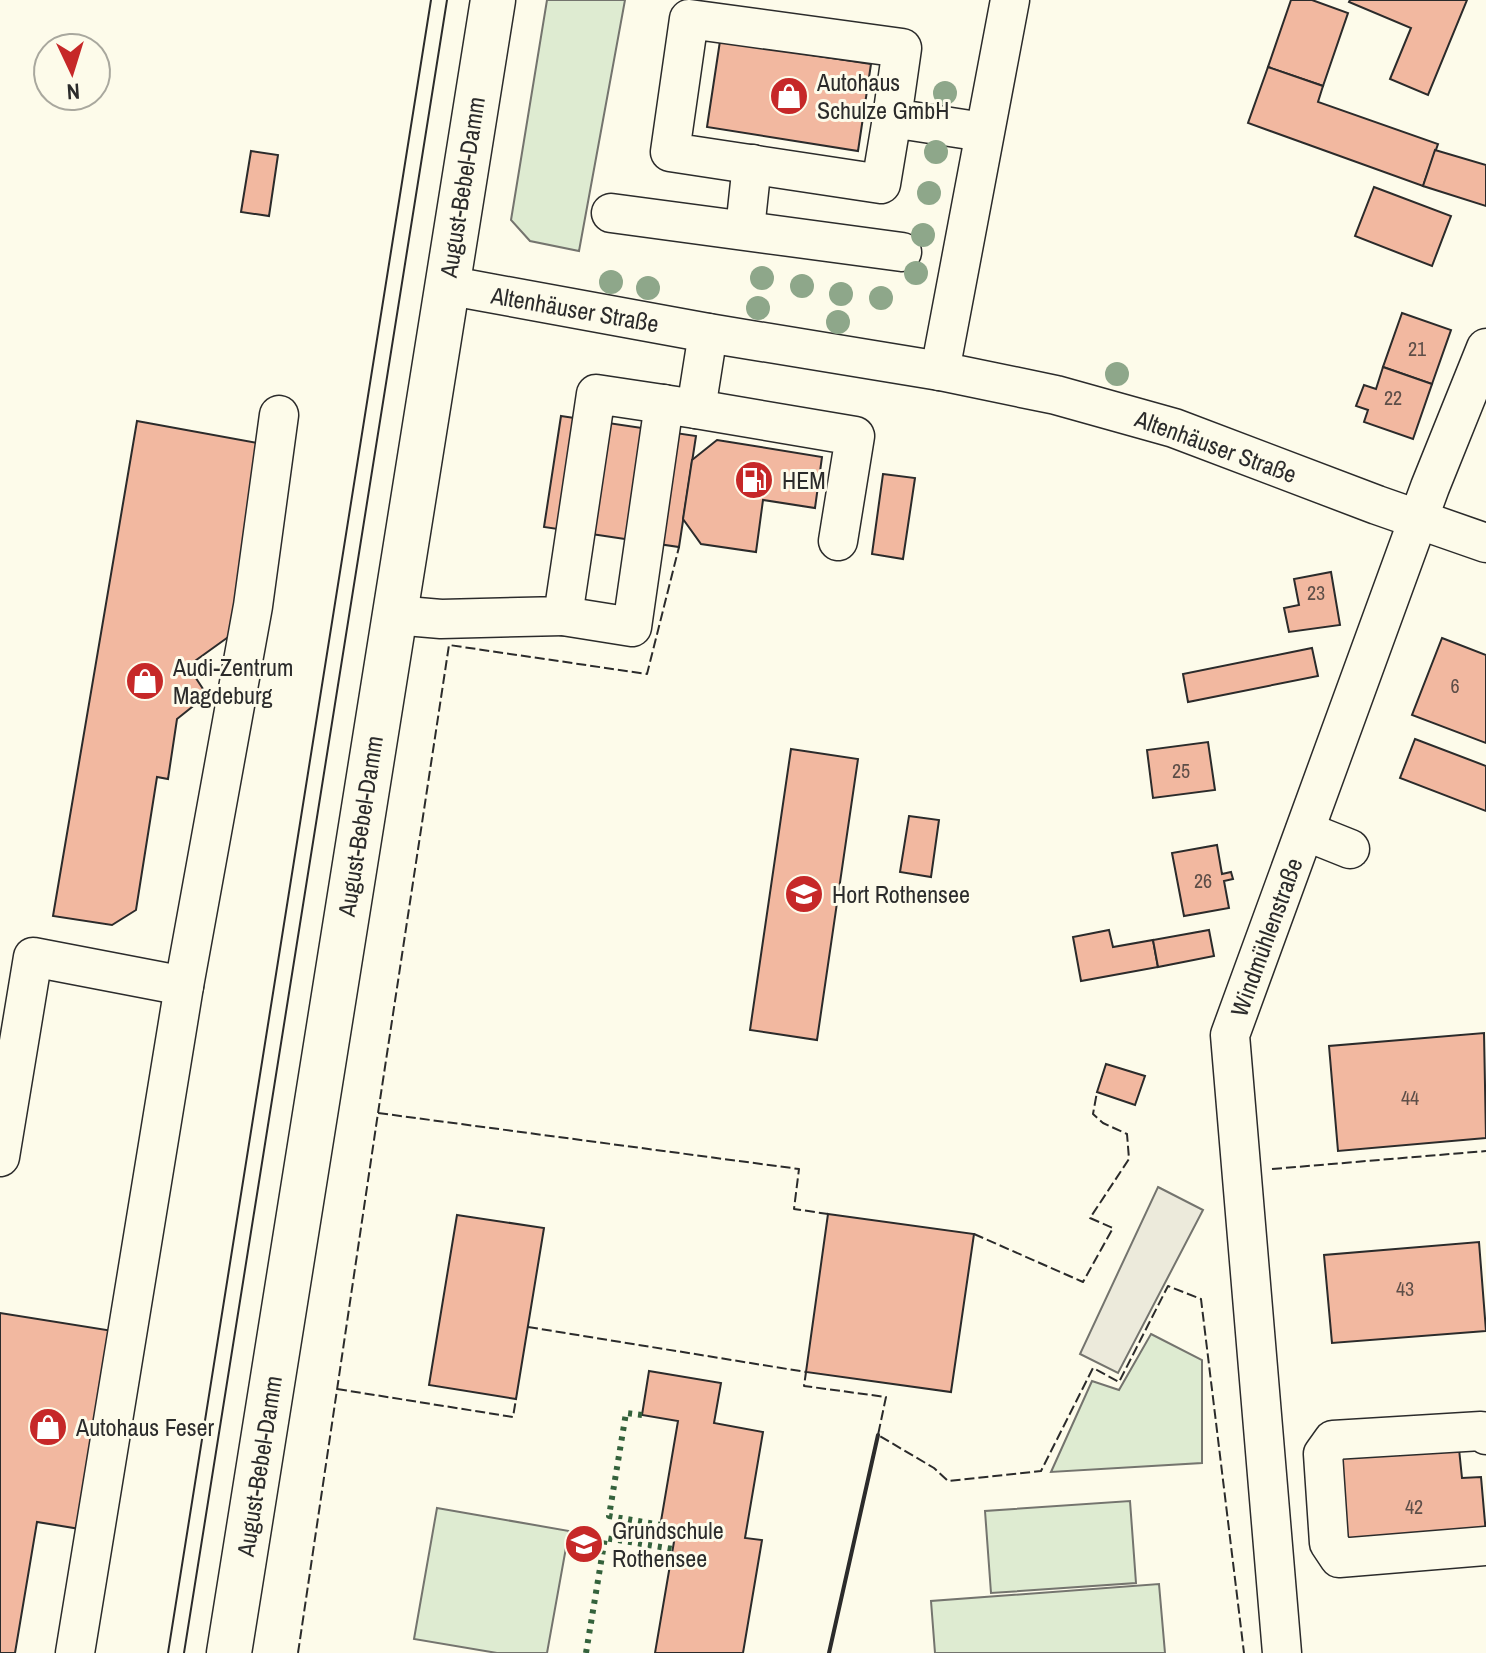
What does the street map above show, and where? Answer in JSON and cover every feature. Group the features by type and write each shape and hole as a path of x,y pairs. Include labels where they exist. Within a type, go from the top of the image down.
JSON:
{"main road":[{"name":"August-Bebel-Damm","path":"229,1653 493,0"}],"street":[{"path":"940,371 1010,0"},
{"path":"689,19 902,48 892,118 881,184 670,152 689,19"},
{"path":"892,118 983,132"},
{"path":"745,229 752,164"},
{"path":"611,213 902,252"},
{"name":"Altenhäuser Straße","path":"446,285 940,371 1115,410 1174,428 1486,543"},
{"path":"394,615 441,619 563,616 632,627 680,406 708,333"},
{"name":"Windmühlenstraße","path":"1282,1653 1230,1035 1419,518 1486,348"},
{"path":"563,616 596,394 855,436 838,541"},
{"path":"75,1653 184,986 253,606 279,415"},
{"path":"1305,831 1350,849"},
{"path":"0,1157 33,957 184,986"},
{"path":"1486,1435 1481,1431 1333,1440 1323,1454 1329,1543 1339,1558 1486,1546"},
{"path":"1274,1550 1329,1543"}],"green space":[{"path":"547,0 625,0 579,251 530,241 511,220"},
{"path":"1151,1334 1202,1360 1202,1463 1051,1472 1092,1381 1119,1390"},
{"path":"1130,1501 1136,1583 991,1593 985,1511"},
{"path":"437,1508 569,1531 547,1653 497,1653 414,1639"},
{"path":"1159,1584 1165,1653 935,1653 931,1601"}],"shaded area":[{"path":"1158,1187 1203,1210 1118,1373 1080,1354"}],"building":[{"path":"1291,0 1312,0 1348,13 1323,86 1268,67"},
{"path":"1350,0 1467,0 1428,95 1390,79 1411,28"},
{"name":"Autohaus Schulze GmbH","path":"720,41 871,64 858,151 707,127"},
{"path":"1268,67 1323,86 1318,102 1438,144 1423,186 1248,123"},
{"path":"1435,150 1486,165 1486,206 1423,186"},
{"path":"251,151 278,155 269,216 241,212"},
{"path":"1374,187 1451,216 1432,266 1355,236"},
{"path":"1402,313 1451,330 1432,384 1383,367"},
{"path":"1383,367 1432,384 1413,439 1364,422 1368,410 1356,406 1364,385 1376,389"},
{"path":"561,416 696,436 679,547 544,527"},
{"name":"Audi-Zentrum Magdeburg","path":"137,421 268,445 238,630 188,666 207,695 177,719 168,779 157,777 136,910 112,925 53,916"},
{"name":"HEM","path":"717,440 822,457 815,508 763,500 756,552 701,544 683,519 692,460"},
{"path":"883,474 915,478 903,559 872,554"},
{"path":"1331,572 1340,625 1289,632 1284,608 1299,605 1294,579"},
{"path":"1442,638 1486,655 1486,743 1412,715"},
{"path":"1312,648 1318,676 1188,702 1183,674"},
{"path":"1415,739 1486,766 1486,811 1400,778"},
{"path":"1208,742 1215,790 1153,798 1147,750"},
{"name":"Hort Rothensee","path":"791,749 858,759 817,1040 750,1030"},
{"path":"909,816 939,820 931,877 900,872"},
{"path":"1217,845 1222,874 1231,872 1233,879 1224,881 1229,908 1184,916 1172,853"},
{"path":"1109,930 1113,947 1153,940 1158,967 1081,981 1073,937"},
{"path":"1209,930 1214,956 1158,967 1153,940"},
{"path":"1484,1033 1486,1138 1338,1151 1329,1046"},
{"path":"1106,1064 1145,1076 1135,1105 1097,1092"},
{"path":"828,1214 974,1234 951,1392 806,1372"},
{"path":"457,1215 544,1228 516,1399 429,1385"},
{"path":"1479,1242 1486,1331 1332,1343 1324,1255"},
{"name":"Autohaus Feser","path":"0,1313 113,1331 80,1529 37,1522 15,1653 0,1653"},
{"path":"649,1371 721,1383 714,1423 763,1432 745,1538 762,1540 743,1653 655,1653 676,1530 660,1527 678,1421 642,1415"},
{"path":"1458,1439 1462,1478 1481,1477 1486,1534 1347,1551 1339,1449"}],"tram line":[{"path":"168,1653 431,0"},
{"path":"184,1653 447,0"}],"hedge":[{"path":"642,1415 626,1413 609,1516 661,1525"},
{"path":"586,1653 605,1538 673,1549"}],"fence":[{"path":"378,1113 449,645 647,674 679,547"},
{"path":"974,1234 1083,1282 1113,1228 1090,1218 1129,1159 1127,1134 1103,1123 1093,1114 1097,1092"},
{"path":"298,1653 378,1113 799,1169 794,1209 828,1214"},
{"path":"1272,1169 1486,1151"},
{"path":"528,1327 806,1372 804,1386 886,1397 878,1435 934,1468 948,1481 1041,1471 1093,1368 1119,1382 1168,1286 1201,1299 1244,1653"},
{"path":"337,1389 513,1417 516,1399"}],"wall":[{"path":"829,1653 878,1435"}],"place":[{"name":"Autohaus Schulze GmbH","path":"789,96"},
{"name":"HEM","path":"754,480"},
{"name":"Audi-Zentrum Magdeburg","path":"145,681"},
{"name":"Hort Rothensee","path":"804,894"},
{"name":"Autohaus Feser","path":"48,1427"},
{"name":"Grundschule Rothensee","path":"584,1544"}]}
